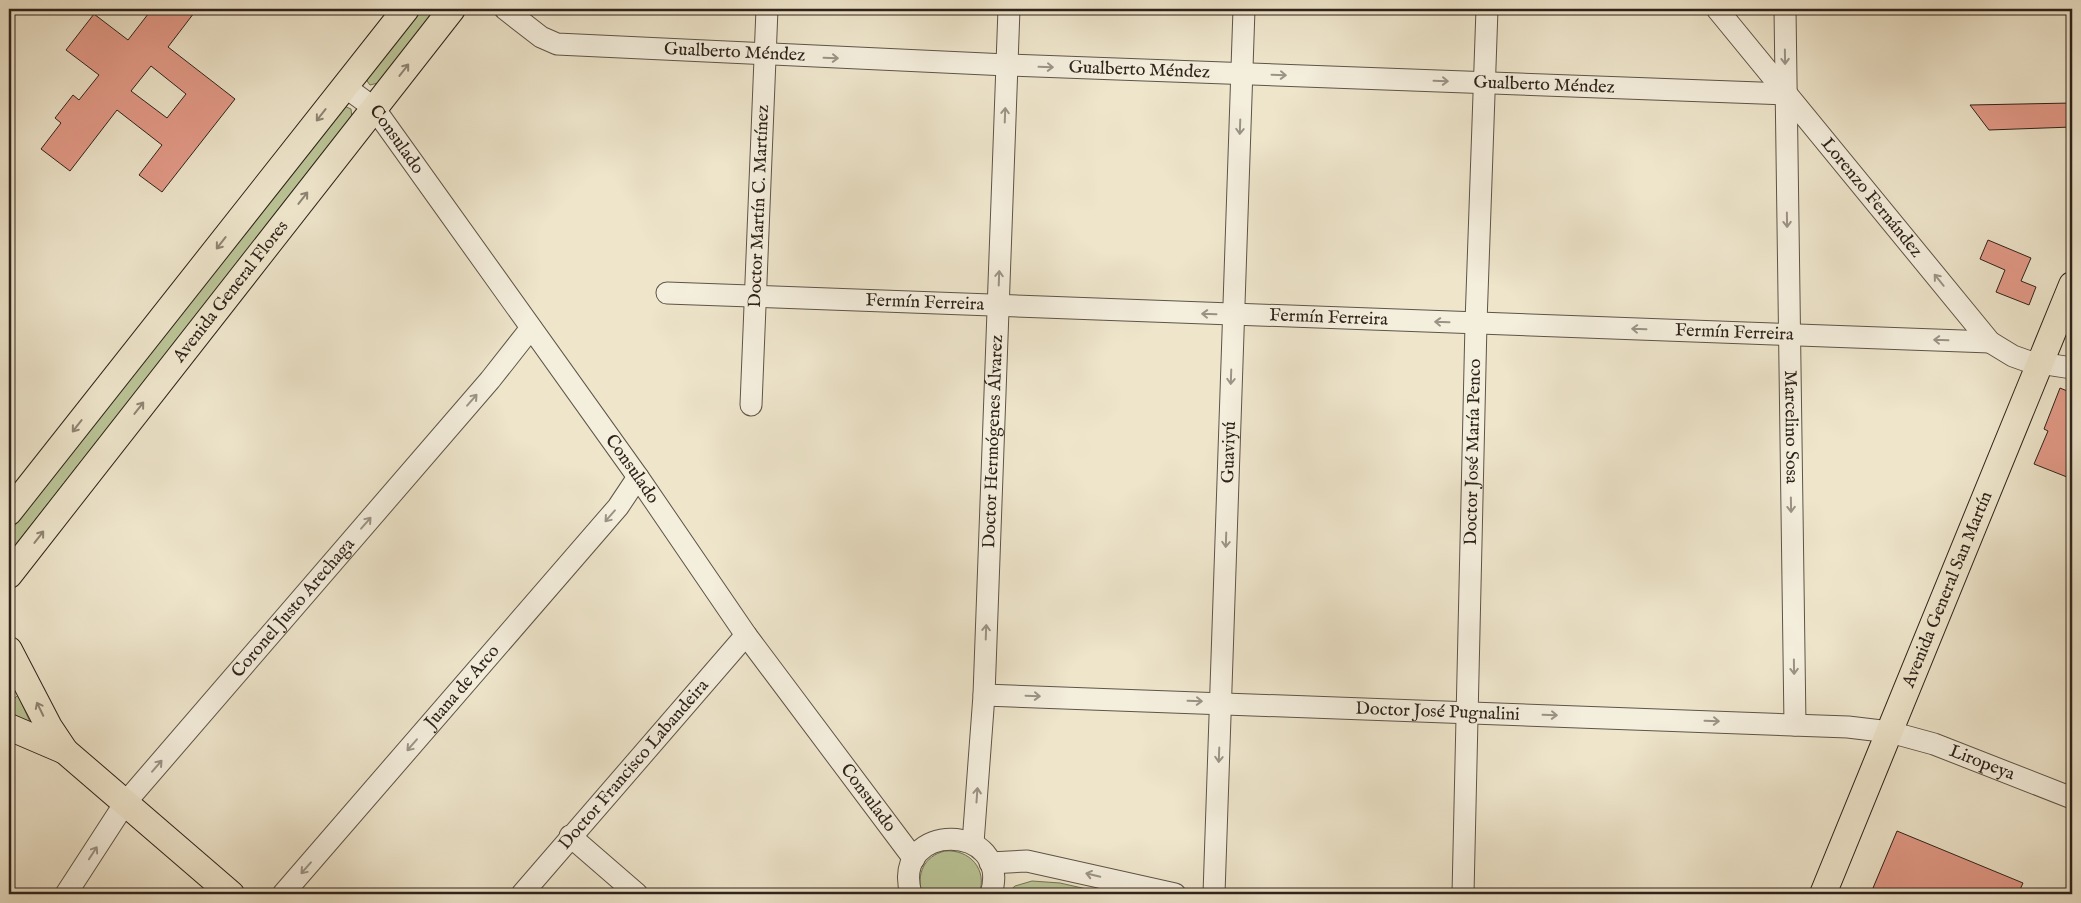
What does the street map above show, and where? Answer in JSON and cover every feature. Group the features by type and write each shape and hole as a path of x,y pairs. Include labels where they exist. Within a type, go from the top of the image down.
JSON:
{"main road":[{"path":"9,512 406,9"},
{"name":"Avenida General Flores","path":"9,575 452,9"},
{"name":"Avenida General San Martín","path":"1822,894 2042,363 2072,284"},
{"path":"13,657 49,727 65,751 232,894"},
{"path":"9,689 13,657"},
{"path":"9,727 65,751"}],"street":[{"name":"Gualberto Méndez","path":"505,9 541,37 557,44 1007,65 1786,94"},
{"name":"Doctor Martín C. Martínez","path":"751,405 766,9"},
{"name":"Doctor Hermógenes Álvarez","path":"973,843 984,695 1009,9"},
{"name":"Guaviyú","path":"1214,894 1244,9"},
{"name":"Doctor José María Penco","path":"1463,894 1476,323 1487,9"},
{"name":"Lorenzo Fernández","path":"1717,9 1990,342 2013,356 2072,368"},
{"name":"Marcelino Sosa","path":"1785,9 1788,334 1795,725"},
{"name":"Consulado","path":"344,86 374,108 638,477 746,635 914,859"},
{"name":"Fermín Ferreira","path":"668,293 1990,342"},
{"name":"Coronel Justo Arechaga","path":"66,894 125,802 490,380 531,328"},
{"name":"Juana de Arco","path":"283,894 618,507 638,477"},
{"name":"Doctor Francisco Labandeira","path":"522,894 570,836 746,635"},
{"name":"Doctor José Pugnalini","path":"984,695 1467,711 1848,727 1890,732"},
{"name":"Liropeya","path":"1890,732 1934,744 2072,798"},
{"path":"570,836 637,894"},
{"path":"912,894 909,877 914,859 927,845 945,838 955,838 973,843 983,852 990,863 994,883 991,894"},
{"path":"990,863 1027,861 1175,894"}],"green space":[{"path":"420,9 437,9 378,83 370,85 367,81 368,74"},
{"path":"344,106 351,109 352,118 9,553 9,533"},
{"path":"18,695 30,722 9,715 9,704"},
{"path":"945,851 954,851 962,854 969,857 975,863 981,877 979,894 922,894 920,880 923,867 932,857"},
{"path":"1032,881 1060,883 1109,894 1006,894 1015,886"}],"building":[{"path":"152,9 197,9 168,47 235,99 162,192 139,175 162,145 117,110 70,171 41,149 61,123 55,118 73,95 79,100 99,75 66,50 94,14 128,40","holes":["151,66 186,94 167,118 131,91"]},
{"path":"2072,103 2072,127 1989,130 1970,105"},
{"path":"1988,240 2031,258 2021,281 2036,287 2029,305 1996,292 2005,270 1980,259"},
{"path":"2060,388 2072,393 2072,479 2034,464 2048,431 2044,429"},
{"path":"1897,831 2023,883 2018,894 1889,894 1873,888"}]}
